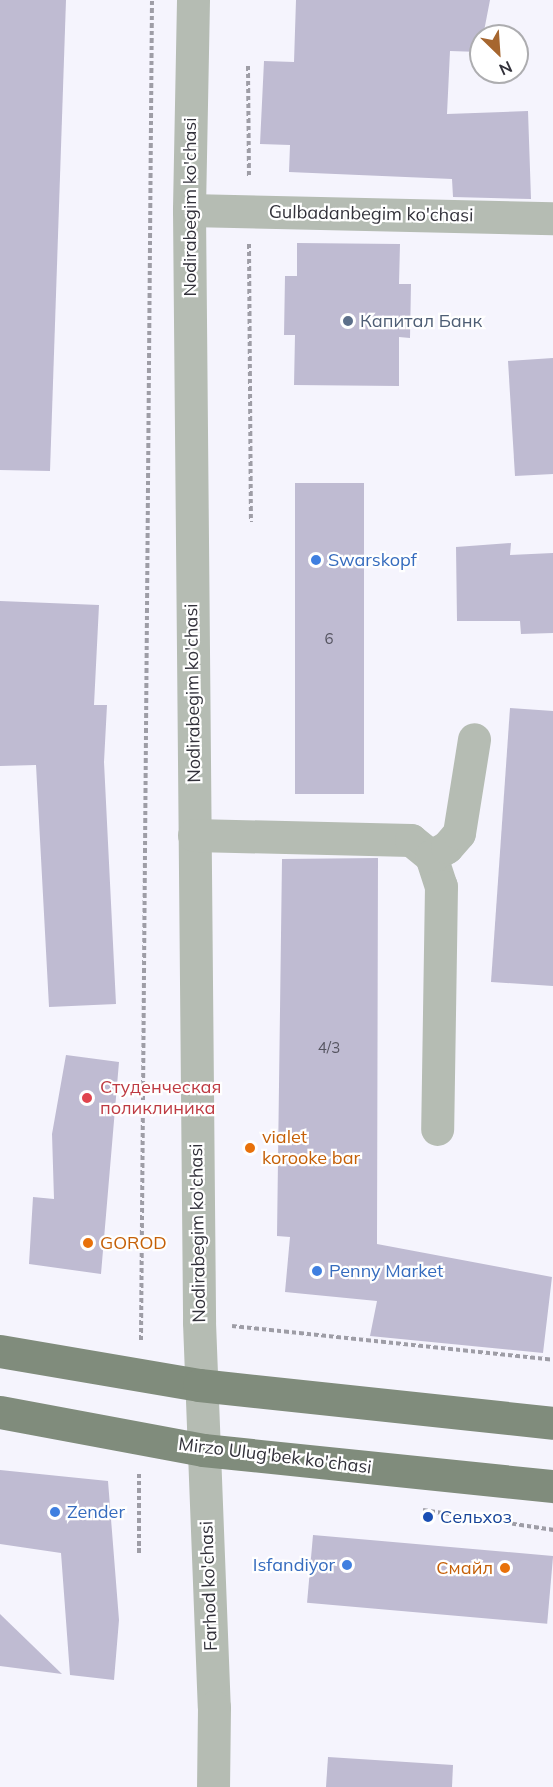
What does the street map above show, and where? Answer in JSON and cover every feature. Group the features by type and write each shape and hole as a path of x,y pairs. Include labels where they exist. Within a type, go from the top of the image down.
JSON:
{"main road":[{"path":"0,1351 200,1385 553,1423"},
{"name":"Mirzo Ulug'bek ko'chasi","path":"0,1412 203,1450 553,1486"}],"street":[{"name":"Nodirabegim ko'chasi","path":"194,0 189,210 200,1385"},
{"name":"Gulbadanbegim ko'chasi","path":"189,210 553,218"},
{"path":"430,856 447,847 459,833 474,740"},
{"path":"194,835 411,840 430,856 441,886 437,1129"},
{"name":"Farhod ko'chasi","path":"200,1385 213,1787"}],"path":[{"path":"140,1375 152,0"},
{"path":"248,66 251,522"},
{"path":"199,1322 553,1360"},
{"path":"139,1553 140,1438"}],"building":[{"path":"0,0 66,0 50,471 0,470"},
{"path":"296,0 490,0 485,24 469,24 469,52 450,51 447,114 528,111 531,199 453,197 452,179 289,172 290,145 260,144 264,61 294,62"},
{"name":"Капитал Банк","path":"297,243 400,244 399,284 411,284 410,338 399,337 399,386 294,385 295,335 284,335 285,276 297,276"},
{"path":"553,358 553,474 515,476 508,361"},
{"path":"295,483 364,483 364,794 295,794"},
{"path":"511,543 510,555 553,553 553,633 521,634 520,621 457,621 456,547"},
{"path":"0,601 99,605 94,705 107,705 104,762 116,1004 49,1007 36,765 0,766"},
{"path":"510,708 553,711 553,986 491,982"},
{"path":"378,858 377,1244 552,1277 543,1353 370,1336 377,1301 285,1292 290,1237 277,1236 282,859"},
{"path":"66,1055 119,1062 101,1274 29,1264 33,1197 54,1199 52,1134"},
{"path":"0,1470 108,1481 119,1620 114,1680 70,1675 61,1553 0,1544"},
{"path":"313,1535 553,1556 547,1624 307,1603"},
{"path":"0,1614 62,1674 0,1666"},
{"path":"328,1757 453,1765 452,1787 326,1787"}],"place":[{"name":"Капитал Банк","path":"348,321"},
{"name":"Swarskopf","path":"316,560"},
{"name":"Студенческая поликлиника","path":"87,1098"},
{"name":"vialet korooke bar","path":"250,1148"},
{"name":"GOROD","path":"88,1243"},
{"name":"Penny Market","path":"317,1271"},
{"name":"Zender","path":"55,1512"},
{"name":"Сельхоз","path":"428,1517"},
{"name":"Isfandiyor","path":"347,1565"},
{"name":"Смайл","path":"505,1568"}]}
